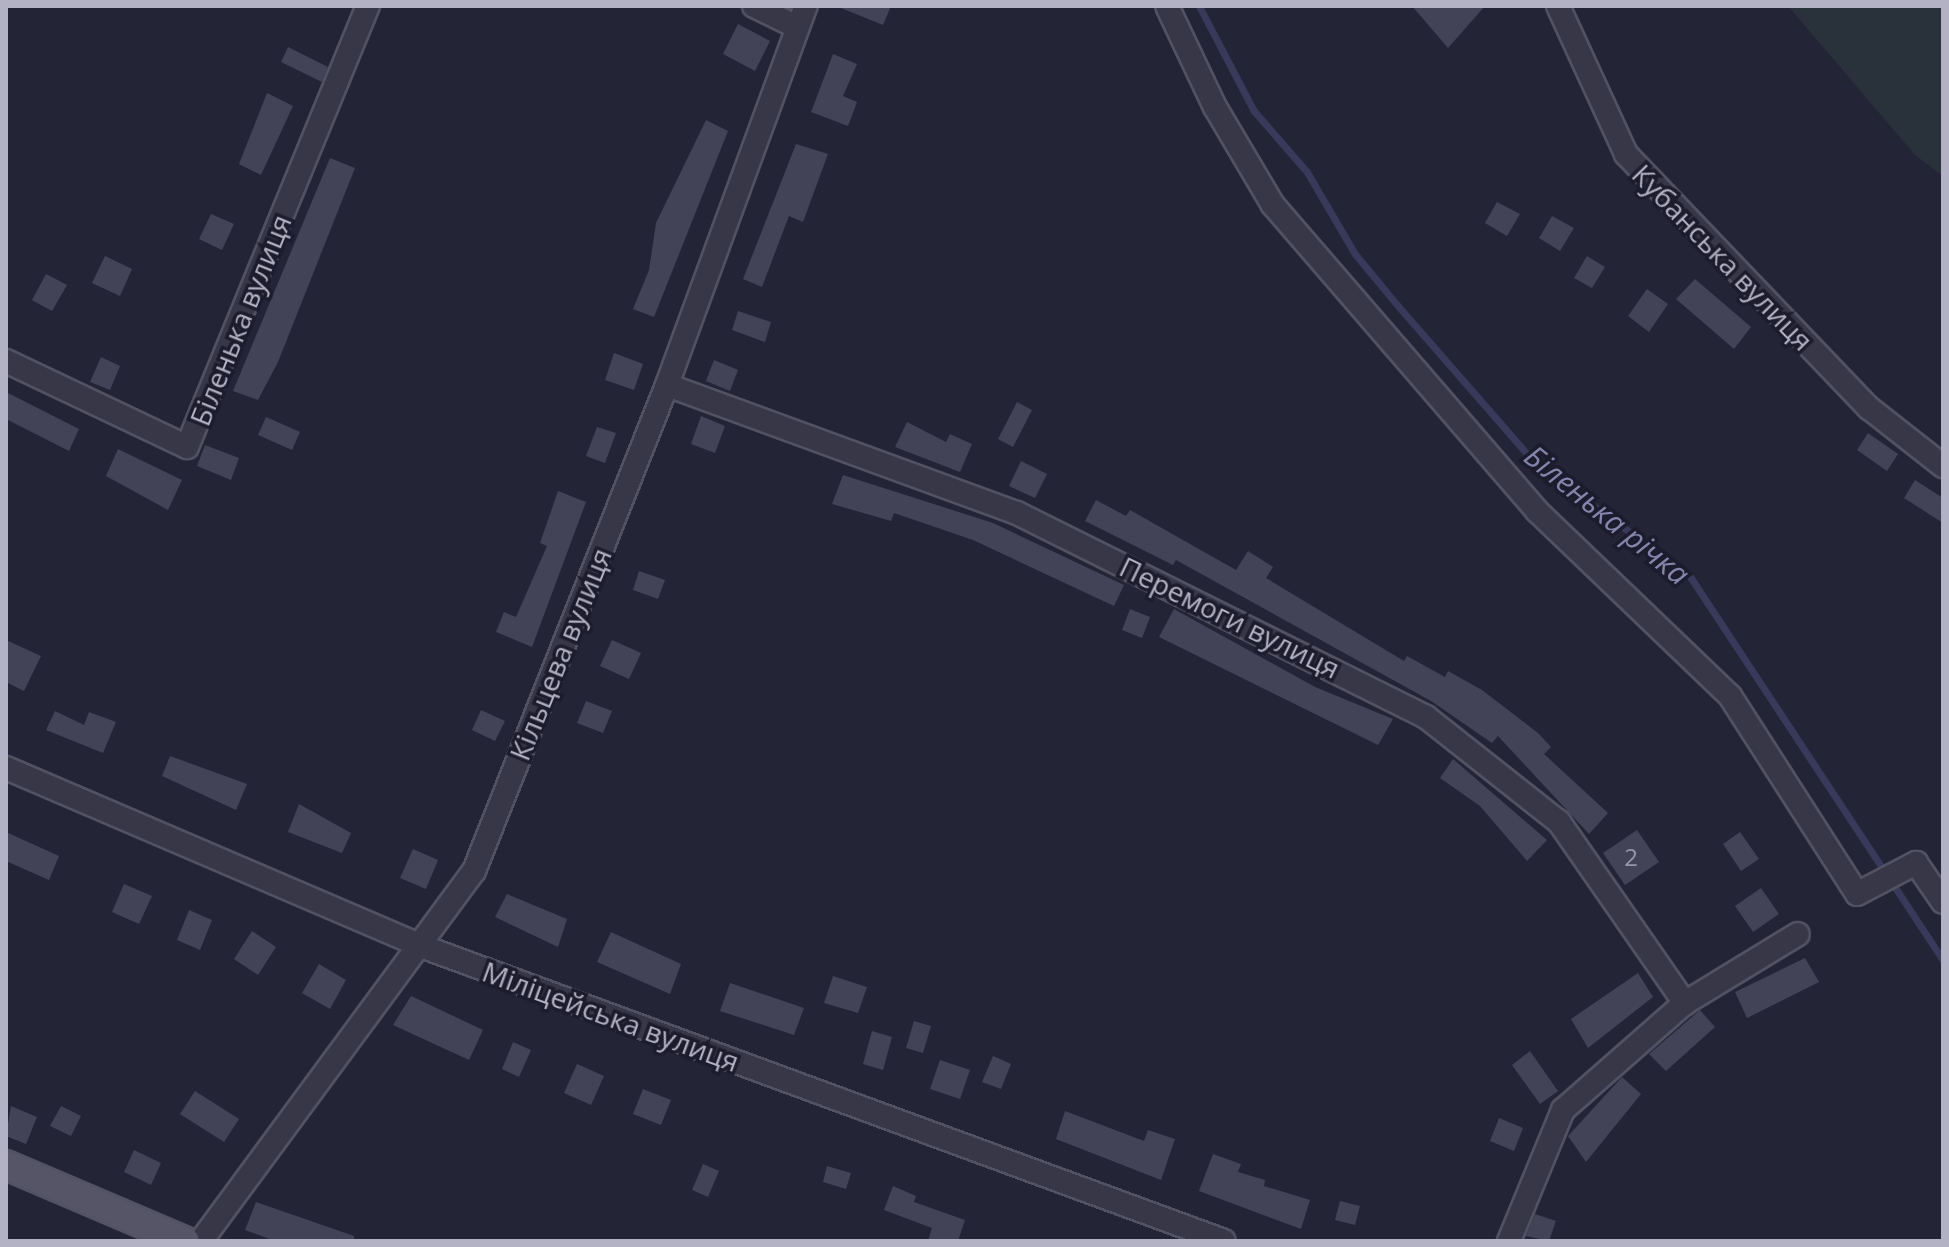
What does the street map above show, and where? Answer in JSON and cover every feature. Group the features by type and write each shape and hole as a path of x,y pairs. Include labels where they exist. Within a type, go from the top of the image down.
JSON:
{"main road":[{"path":"6,1165 184,1241"}],"street":[{"name":"Біленька вулиця","path":"6,361 187,447 368,6"},
{"path":"754,6 797,27"},
{"name":"Кільцева вулиця","path":"201,1241 474,871 667,385 806,6"},
{"path":"1167,6 1215,107 1273,205 1537,511 1730,696 1857,894 1916,863 1943,902"},
{"name":"Кубанська вулиця","path":"1558,6 1626,154 1869,408 1943,466"},
{"name":"Перемоги вулиця","path":"667,385 1017,513 1426,717 1559,822 1685,1003"},
{"name":"Міліцейська вулиця","path":"6,768 421,946 1224,1241"},
{"path":"1509,1241 1563,1110 1685,1003 1798,934"}],"shaded area":[{"path":"1788,6 1943,6 1943,176 1915,155"}],"building":[{"path":"836,6 891,6 883,25"},
{"path":"1412,6 1485,6 1448,48"},
{"path":"738,24 770,41 755,71 723,54"},
{"path":"288,47 328,67 322,82 281,62"},
{"path":"833,54 857,64 843,96 857,102 848,126 811,112"},
{"path":"267,93 293,106 261,175 239,164"},
{"path":"706,120 728,131 654,317 633,309 649,270 656,223"},
{"path":"796,144 828,154 803,222 789,216 762,287 743,279"},
{"path":"330,158 355,168 278,362 258,400 233,391"},
{"path":"1497,202 1520,214 1507,236 1485,223"},
{"path":"211,214 234,224 222,250 199,239"},
{"path":"1552,216 1574,228 1560,251 1539,238"},
{"path":"105,256 132,269 120,296 92,283"},
{"path":"1587,256 1605,267 1592,288 1574,278"},
{"path":"46,274 67,285 52,311 32,300"},
{"path":"1695,279 1751,327 1734,349 1676,299"},
{"path":"1647,289 1668,304 1649,332 1628,316"},
{"path":"738,311 771,322 765,342 732,330"},
{"path":"614,353 643,364 634,390 605,380"},
{"path":"101,357 120,366 110,390 90,382"},
{"path":"714,360 738,370 730,391 706,381"},
{"path":"6,392 79,429 69,451 6,419"},
{"path":"1017,402 1032,410 1013,447 998,439"},
{"path":"701,416 725,426 715,453 691,444"},
{"path":"266,417 300,432 292,450 258,435"},
{"path":"907,422 946,442 950,434 972,444 960,472 895,447"},
{"path":"597,427 616,433 605,463 586,456"},
{"path":"1868,433 1898,454 1887,471 1857,450"},
{"path":"205,445 239,458 231,480 197,466"},
{"path":"118,449 182,480 168,510 106,476"},
{"path":"1021,461 1047,474 1035,498 1009,486"},
{"path":"843,475 993,523 1124,585 1114,606 973,540 894,513 891,521 832,504"},
{"path":"1915,480 1943,498 1943,523 1904,498"},
{"path":"558,491 586,502 532,647 496,632 504,612 516,617 547,546 540,543"},
{"path":"1096,500 1126,516 1130,510 1236,570 1248,551 1273,567 1266,578 1404,661 1407,656 1445,677 1448,671 1482,690 1538,733 1551,747 1544,754 1608,813 1589,834 1498,736 1492,743 1431,701 1176,560 1173,565 1085,521"},
{"path":"639,571 665,580 658,599 633,590"},
{"path":"1130,609 1150,617 1142,638 1122,630"},
{"path":"1174,609 1315,687 1393,719 1378,745 1159,637"},
{"path":"6,640 41,656 24,691 6,682"},
{"path":"612,640 641,653 629,679 600,666"},
{"path":"586,701 612,711 603,733 577,723"},
{"path":"481,710 505,721 495,741 472,730"},
{"path":"55,711 84,725 89,712 116,722 103,753 46,730"},
{"path":"170,756 247,784 236,810 162,776"},
{"path":"1453,759 1547,840 1527,861 1480,806 1440,778"},
{"path":"299,804 351,833 342,853 288,832"},
{"path":"1637,830 1659,862 1625,885 1603,853"},
{"path":"6,832 59,856 49,880 6,861"},
{"path":"1740,832 1759,859 1741,871 1723,844"},
{"path":"413,849 438,860 426,889 400,878"},
{"path":"124,884 152,896 139,924 112,912"},
{"path":"1761,888 1779,914 1753,932 1735,906"},
{"path":"507,894 567,919 558,947 495,917"},
{"path":"189,910 212,920 200,950 177,940"},
{"path":"252,931 276,947 258,975 234,959"},
{"path":"611,932 681,964 670,994 597,962"},
{"path":"1805,958 1819,982 1747,1018 1735,992"},
{"path":"319,964 346,980 330,1009 302,993"},
{"path":"1638,973 1653,997 1588,1048 1571,1019"},
{"path":"833,976 867,987 858,1013 824,1003"},
{"path":"730,983 804,1008 794,1035 720,1011"},
{"path":"411,996 483,1030 469,1060 393,1025"},
{"path":"1700,1010 1715,1027 1666,1071 1649,1054"},
{"path":"914,1021 931,1026 923,1053 906,1048"},
{"path":"872,1031 892,1037 883,1070 863,1064"},
{"path":"513,1042 531,1050 519,1077 502,1069"},
{"path":"1530,1051 1558,1091 1540,1104 1512,1065"},
{"path":"993,1056 1011,1064 1001,1089 982,1082"},
{"path":"940,1060 970,1070 960,1099 930,1089"},
{"path":"577,1064 604,1076 591,1105 564,1093"},
{"path":"1622,1077 1641,1094 1586,1162 1568,1136"},
{"path":"643,1089 671,1100 661,1125 633,1114"},
{"path":"195,1091 239,1119 224,1142 180,1114"},
{"path":"11,1106 37,1117 26,1144 6,1136"},
{"path":"61,1106 81,1116 71,1136 50,1126"},
{"path":"1065,1111 1144,1141 1148,1130 1175,1139 1161,1180 1056,1139"},
{"path":"1499,1118 1523,1128 1514,1151 1490,1141"},
{"path":"134,1150 161,1163 151,1185 124,1172"},
{"path":"1213,1154 1241,1164 1238,1172 1265,1180 1264,1186 1310,1200 1301,1229 1199,1191"},
{"path":"703,1164 719,1171 708,1197 692,1190"},
{"path":"827,1166 851,1173 846,1189 823,1182"},
{"path":"893,1186 916,1196 914,1202 965,1220 958,1241 928,1241 932,1228 884,1210"},
{"path":"1340,1201 1360,1206 1355,1225 1335,1220"},
{"path":"256,1202 354,1236 354,1241 275,1241 245,1230"},
{"path":"1535,1214 1556,1221 1549,1241 1526,1236"}],"waterway":[{"name":"Біленька річка","path":"1199,6 1254,111 1307,172 1355,254 1398,306 1536,464 1689,575 1943,960"}]}
